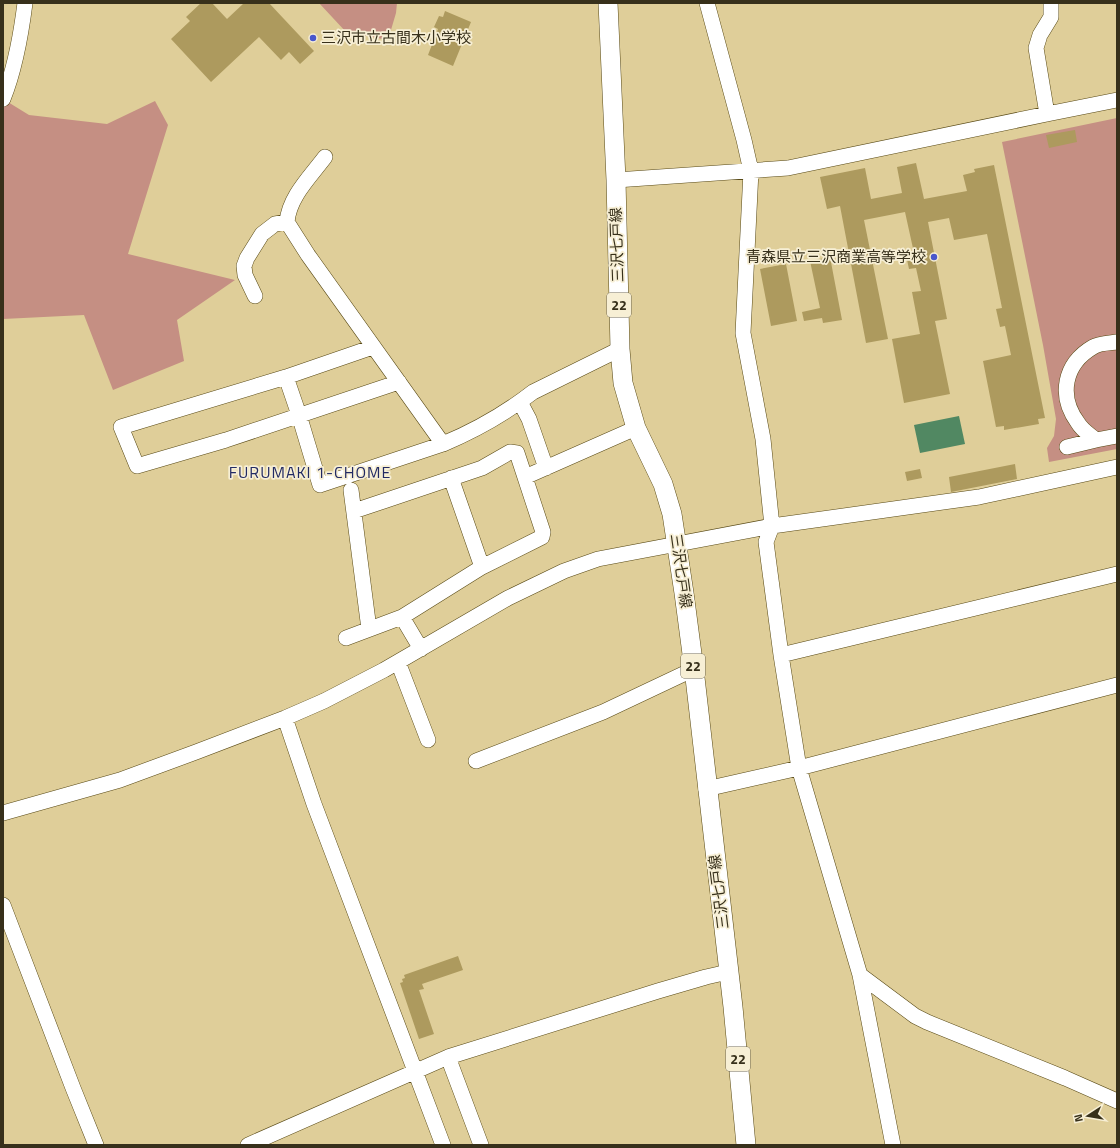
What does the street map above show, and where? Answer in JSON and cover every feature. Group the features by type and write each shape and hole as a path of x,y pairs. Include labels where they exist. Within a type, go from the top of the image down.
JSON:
{"main road":[{"name":"三沢七戸線","path":"608,3 616,180 620,350 623,383 636,428 663,484 672,514 677,544 694,669 746,1145"}],"street":[{"path":"3,99 10,81 23,22 25,3"},
{"path":"707,3 751,171 743,333 763,439 772,526 766,542 780,655 799,768 860,975 893,1145"},
{"path":"1047,114 1036,48 1040,35 1051,17 1050,3"},
{"path":"616,180 795,167 1117,100"},
{"path":"325,157 293,200 289,208 287,222 373,347 443,444"},
{"path":"255,296 246,275 244,266 247,258 262,234 276,224 287,222"},
{"path":"1096,440 1078,424 1070,409 1066,389 1069,372 1078,357 1095,346 1117,342"},
{"path":"373,347 286,377 121,427 137,466 226,440 399,382"},
{"path":"286,377 320,485 443,444 461,436 520,402 533,392 620,350"},
{"path":"520,402 529,419 546,468"},
{"path":"525,477 636,428"},
{"path":"1067,447 1117,436"},
{"path":"346,638 402,617 482,567 542,538 543,532 517,453 510,452 482,468 354,511"},
{"path":"3,813 120,780 285,718 324,701 398,662 508,598 564,571 598,559 705,540 772,526 979,497 1117,467"},
{"path":"451,478 482,567"},
{"path":"351,490 369,629"},
{"path":"780,655 1117,574"},
{"path":"402,617 421,649"},
{"path":"398,662 428,740"},
{"path":"476,761 603,712 694,669"},
{"path":"706,789 799,768 1117,685"},
{"path":"285,718 314,804 443,1145"},
{"path":"3,905 96,1145"},
{"path":"248,1145 415,1070 448,1057 658,991 728,972"},
{"path":"860,975 915,1016 927,1022 1058,1075 1117,1101"},
{"path":"448,1057 481,1145"}],"shaded area":[{"path":"319,3 397,3 396,13 388,40 346,32"},
{"path":"3,99 29,115 107,124 155,101 168,125 128,254 235,280 177,320 184,361 113,390 84,315 3,319"},
{"path":"1117,118 1117,449 1049,462 1047,448 1054,436 1056,419 1043,345 1002,142"},
{"path":"959,416 965,444 920,453 914,425"}],"building":[{"path":"201,3 212,3 227,19 244,3 269,3 314,51 300,64 289,52 281,60 259,37 211,82 171,39 190,21 186,17"},
{"path":"445,11 471,22 453,66 428,55 438,29 434,27 439,16 443,17"},
{"path":"1075,130 1077,142 1049,148 1046,135"},
{"path":"916,163 924,199 967,191 963,175 975,172 974,169 994,165 1045,418 1038,419 1039,424 1004,430 1004,426 996,427 983,361 1011,355 1005,326 1000,327 996,309 1002,308 987,234 954,240 949,218 928,222 947,319 935,321 950,394 904,403 892,339 920,334 912,292 921,291 916,268 909,269 906,255 914,253 905,212 864,220 888,339 866,343 840,206 827,209 820,177 865,168 871,199 902,193 897,167"},
{"path":"830,257 842,320 823,323 822,318 804,321 802,312 820,308 810,261"},
{"path":"786,264 797,321 771,326 760,269"},
{"path":"1015,464 1017,479 951,492 949,477"},
{"path":"920,469 922,478 907,481 905,472"},
{"path":"458,956 463,970 422,984 424,989 419,990 434,1034 419,1039 400,983 403,982 402,979 405,978 404,975"}],"place":[{"name":"三沢市立古間木小学校","path":"313,38"},
{"name":"青森県立三沢商業高等学校","path":"934,257"}],"district":[{"name":"FURUMAKI 1-CHOME","path":"310,472"}]}
